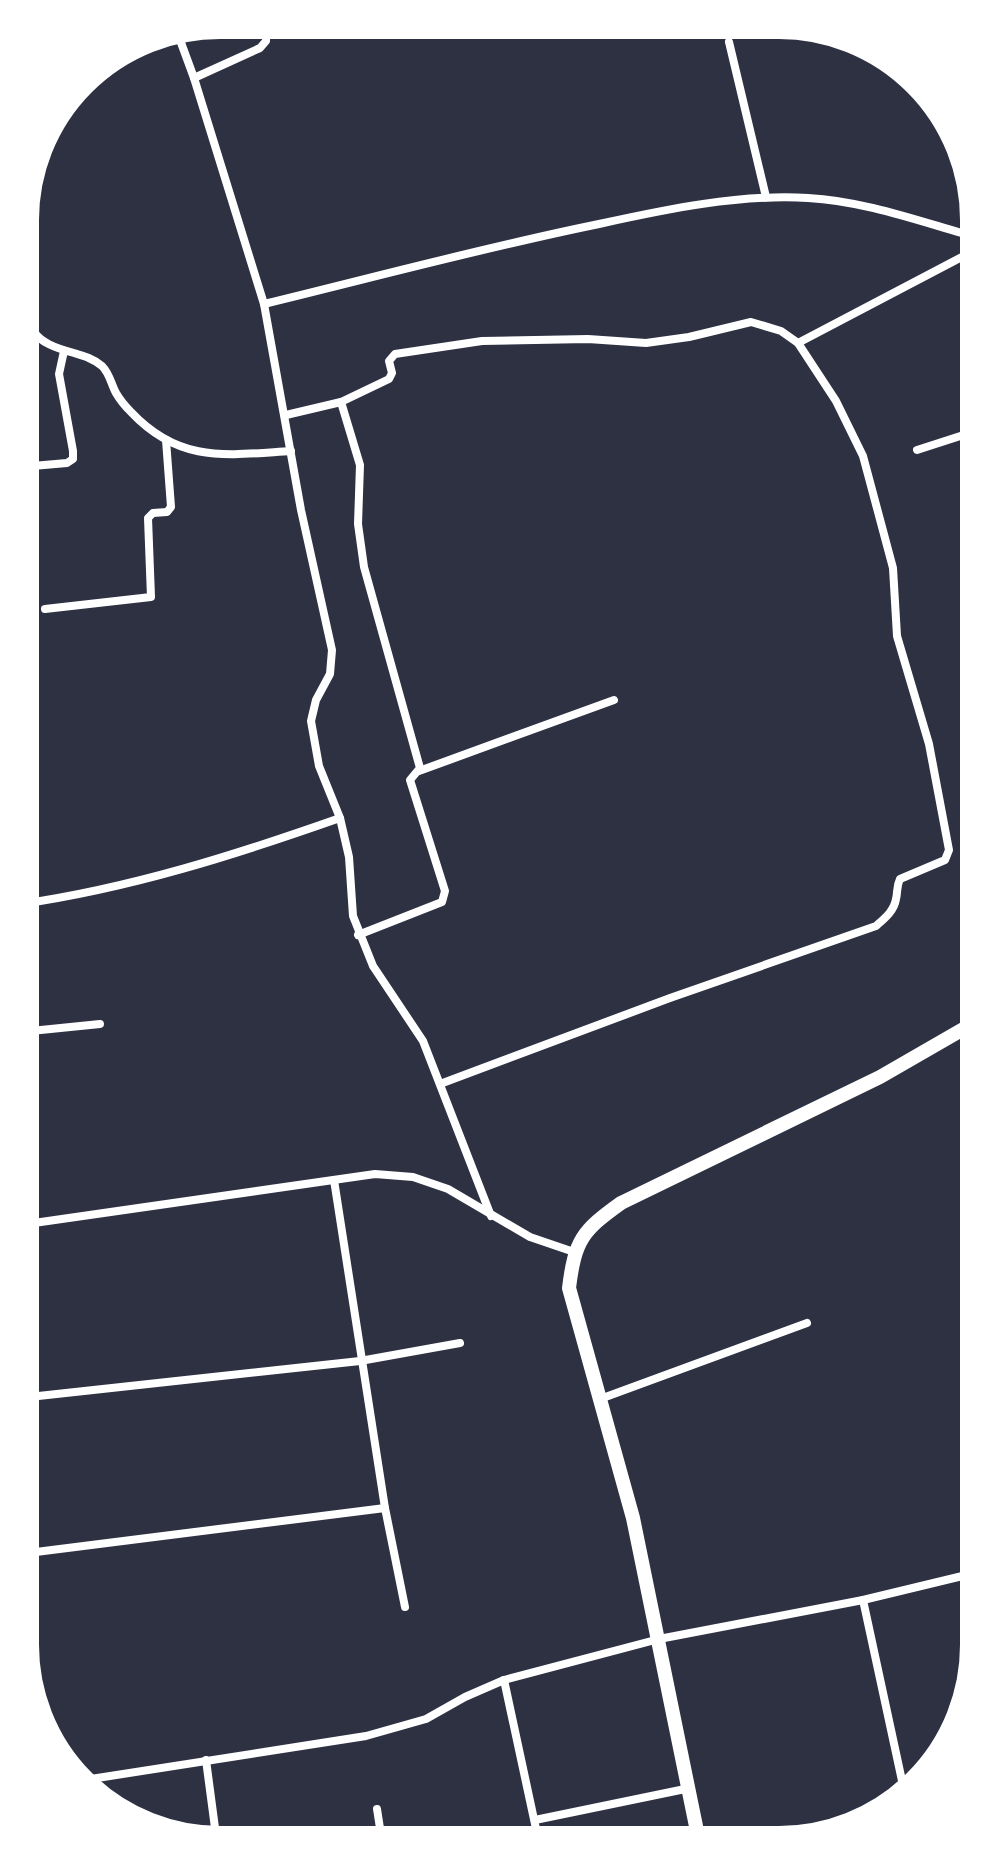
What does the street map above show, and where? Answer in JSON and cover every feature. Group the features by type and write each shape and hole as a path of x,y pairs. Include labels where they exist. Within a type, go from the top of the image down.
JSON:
{"street":[{"path":"194,78 260,48 266,41 266,34"},
{"path":"179,39 264,304 301,510 332,650 330,674 316,700 311,721 319,766 340,818 349,857 353,916 358,935 373,966 423,1041 491,1216"},
{"path":"729,42 766,197"},
{"path":"264,304 536,236 653,212 766,197 813,198 856,205 965,234"},
{"path":"798,343 965,255"},
{"path":"286,415 341,402 389,379 392,373 389,361 395,354 482,341 588,339 646,343 689,337 751,322 781,331 798,343 836,401 863,456 893,568 897,636 929,744 949,850 947,857 900,879 896,902 890,913 876,926 670,998 440,1084"},
{"path":"34,335 102,366 130,411 147,428 166,440 200,453 291,451"},
{"path":"34,466 67,463 73,459 59,374 64,351"},
{"path":"341,402 360,465 358,524 364,567 419,771"},
{"path":"917,450 965,435"},
{"path":"45,609 151,597 148,518 153,513 167,512 171,507 166,440"},
{"path":"358,935 442,902 445,898 410,780 419,771 614,700"},
{"path":"34,901 124,884 221,860 340,818"},
{"path":"34,1031 100,1024"},
{"path":"697,1831 633,1518 569,1288 574,1252 592,1224 621,1203 880,1077 965,1028"},
{"path":"34,1223 375,1174 413,1177 448,1189 530,1237 574,1252"},
{"path":"334,1180 360,1361 405,1607"},
{"path":"600,1399 807,1323"},
{"path":"34,1396 360,1361 460,1343"},
{"path":"34,1552 385,1508"},
{"path":"91,1779 366,1736 426,1719 504,1680 659,1639 863,1600 965,1575"},
{"path":"863,1600 903,1784"},
{"path":"504,1680 537,1831"},
{"path":"206,1760 215,1831"},
{"path":"535,1820 690,1788"},
{"path":"377,1809 380,1831"}]}
